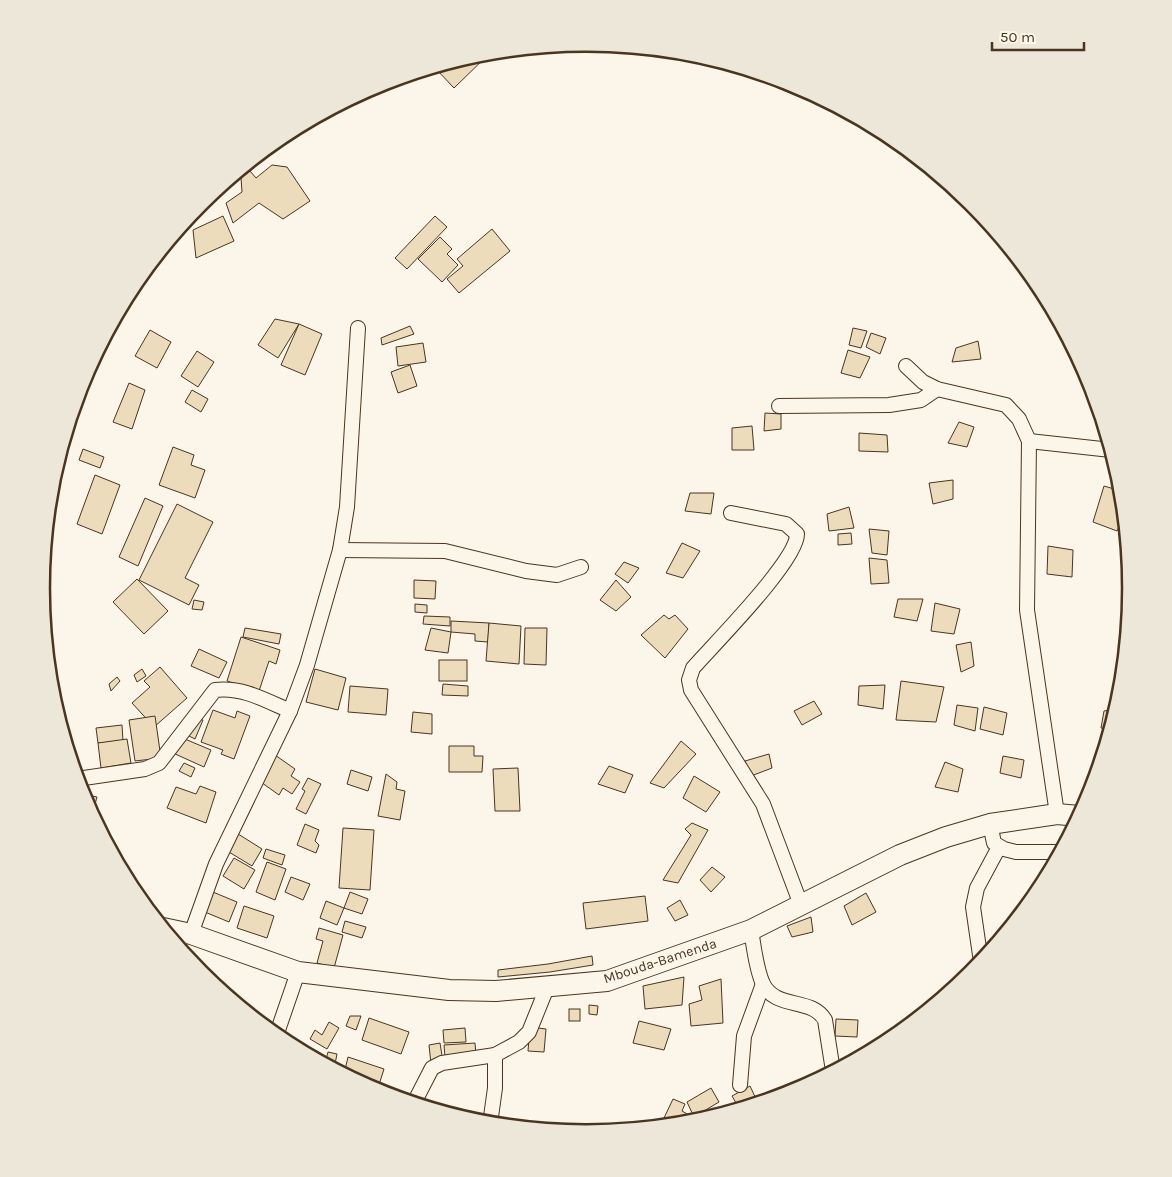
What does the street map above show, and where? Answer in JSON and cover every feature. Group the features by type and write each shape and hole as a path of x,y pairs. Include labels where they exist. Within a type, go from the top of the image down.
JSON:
{"highway":[{"name":"Mbouda-Bamenda","path":"173,930 191,934 298,972 449,990 496,991 607,981 751,930 900,855 946,837 990,824 1057,814 1072,815"}],"street":[{"path":"191,934 216,864 290,711 307,665 340,550 347,507 358,328"},
{"path":"906,366 923,382 937,389 1006,405 1019,419 1029,440 1027,610 1057,814"},
{"path":"779,406 889,405 920,400 937,389"},
{"path":"1029,440 1104,449"},
{"path":"732,513 786,524 797,534 797,539 790,554 763,591 693,668 689,680 691,690 763,804 801,905"},
{"path":"340,550 446,551 526,571 557,575 580,567"},
{"path":"85,778 145,769 159,763 215,690 230,688 245,691 290,711"},
{"path":"990,824 994,843 999,847 1016,852 1053,852"},
{"path":"980,952 973,907 977,888 999,847"},
{"path":"740,1084 744,1036 763,984 751,930"},
{"path":"279,1028 298,972"},
{"path":"763,984 780,1000 812,1008 822,1015 825,1020 832,1064"},
{"path":"417,1097 432,1068 442,1064 495,1055 519,1042 529,1032 548,985"},
{"path":"491,1116 495,1088 495,1055"}],"building":[{"path":"479,63 454,88 440,73"},
{"path":"272,165 287,167 310,201 283,219 259,203 233,223 226,203 242,192 241,179 250,171 256,178"},
{"path":"223,216 234,241 196,258 193,230"},
{"path":"435,216 447,227 407,269 395,258"},
{"path":"492,229 510,251 459,293 447,279 463,266 457,259"},
{"path":"440,237 452,249 447,254 458,265 442,282 418,259"},
{"path":"275,319 299,324 278,358 258,345"},
{"path":"299,324 322,334 305,375 281,365"},
{"path":"410,326 414,334 382,345 381,338"},
{"path":"853,328 867,331 861,348 849,345"},
{"path":"150,330 171,342 157,368 135,356"},
{"path":"871,333 886,338 880,354 866,347"},
{"path":"978,341 981,359 952,362 956,348"},
{"path":"423,343 426,362 398,366 396,347"},
{"path":"848,350 870,357 860,378 841,373"},
{"path":"197,351 214,362 198,387 181,376"},
{"path":"410,365 417,386 398,393 391,372"},
{"path":"129,383 145,390 132,429 113,422"},
{"path":"192,390 208,399 201,412 185,402"},
{"path":"765,413 781,414 781,429 764,431"},
{"path":"959,422 974,427 967,447 948,443"},
{"path":"752,426 754,450 732,450 732,428"},
{"path":"859,433 887,435 888,452 859,451"},
{"path":"173,447 194,455 191,465 205,470 195,498 159,485"},
{"path":"83,449 104,457 100,468 79,460"},
{"path":"95,475 120,485 102,534 77,524"},
{"path":"953,480 953,499 933,504 929,483"},
{"path":"1104,486 1113,489 1117,531 1093,522"},
{"path":"690,493 714,493 711,514 685,511"},
{"path":"145,498 163,506 138,566 119,557"},
{"path":"177,504 213,522 185,578 199,585 189,605 139,580"},
{"path":"849,507 854,528 829,531 827,514"},
{"path":"869,529 889,531 887,555 872,553"},
{"path":"851,533 852,544 838,545 838,534"},
{"path":"682,543 700,551 683,578 666,573"},
{"path":"1048,546 1073,550 1072,577 1047,574"},
{"path":"869,558 887,560 889,583 871,584"},
{"path":"624,562 639,568 628,583 615,574"},
{"path":"137,579 168,611 144,634 113,602"},
{"path":"414,580 436,581 435,599 414,598"},
{"path":"616,580 631,597 616,611 600,600"},
{"path":"898,599 923,599 917,621 894,617"},
{"path":"194,600 204,602 202,610 192,609"},
{"path":"935,603 960,609 954,634 931,631"},
{"path":"415,604 427,605 427,613 415,612"},
{"path":"664,615 669,619 675,615 688,629 665,658 641,635"},
{"path":"424,616 450,617 450,626 423,624"},
{"path":"451,621 489,623 488,642 475,641 475,634 451,632"},
{"path":"489,623 521,626 519,664 486,661"},
{"path":"245,628 281,634 279,644 243,637"},
{"path":"431,628 451,632 448,653 425,650"},
{"path":"525,628 547,628 546,665 524,664"},
{"path":"241,637 280,650 276,664 269,661 259,691 227,681"},
{"path":"971,642 974,666 961,672 956,645"},
{"path":"199,649 227,662 219,678 191,666"},
{"path":"439,660 467,660 467,681 439,681"},
{"path":"160,667 187,698 154,727 132,703 150,687 144,681"},
{"path":"142,669 146,676 137,682 134,675"},
{"path":"315,669 346,678 338,710 306,702"},
{"path":"117,677 120,681 111,691 109,684"},
{"path":"901,681 944,687 936,722 896,720"},
{"path":"443,684 468,686 468,696 442,695"},
{"path":"885,685 883,709 858,705 859,686"},
{"path":"350,686 388,689 386,715 348,712"},
{"path":"814,701 822,714 802,725 794,711"},
{"path":"957,705 978,708 975,731 954,725"},
{"path":"984,707 1007,713 1003,735 980,729"},
{"path":"213,710 235,718 237,711 250,716 234,759 221,754 223,750 201,742"},
{"path":"1108,710 1104,729 1101,728 1104,711"},
{"path":"413,712 432,714 432,734 411,732"},
{"path":"155,716 161,758 135,761 129,720"},
{"path":"197,718 203,720 195,739 189,736"},
{"path":"122,725 123,741 98,743 96,728"},
{"path":"180,737 211,750 204,767 173,753"},
{"path":"127,739 131,763 101,768 98,743"},
{"path":"681,741 696,754 664,788 650,783"},
{"path":"449,746 474,746 474,756 483,756 482,772 449,772"},
{"path":"769,754 772,768 751,776 745,761"},
{"path":"275,755 295,769 291,776 300,782 292,794 283,788 279,795 258,780"},
{"path":"1003,756 1024,760 1021,778 1000,773"},
{"path":"945,762 963,769 958,792 935,787"},
{"path":"184,763 195,768 191,777 179,771"},
{"path":"609,766 633,775 625,793 598,784"},
{"path":"518,768 520,811 495,811 493,769"},
{"path":"351,770 372,777 368,791 347,784"},
{"path":"386,774 397,782 396,789 405,791 400,820 378,816"},
{"path":"694,776 720,792 706,812 683,798"},
{"path":"308,778 321,784 306,814 296,809 305,791 302,789"},
{"path":"200,786 216,792 206,823 167,808 176,787 196,794"},
{"path":"92,796 97,797 95,804"},
{"path":"692,823 708,830 678,883 663,880 691,835 685,829"},
{"path":"305,824 319,830 315,841 319,845 316,853 297,845"},
{"path":"343,828 374,830 370,890 339,888"},
{"path":"235,832 262,849 252,866 224,849"},
{"path":"266,849 285,855 282,865 263,858"},
{"path":"234,858 255,870 244,889 223,876"},
{"path":"267,862 286,869 275,900 256,892"},
{"path":"712,867 725,877 711,892 700,880"},
{"path":"291,877 310,884 303,900 285,892"},
{"path":"208,890 237,902 229,922 200,910"},
{"path":"350,892 368,899 362,914 344,908"},
{"path":"866,893 876,912 852,925 844,906"},
{"path":"645,896 648,921 586,929 583,903"},
{"path":"680,900 688,915 675,921 667,908"},
{"path":"326,901 344,908 337,925 320,918"},
{"path":"244,906 274,916 267,938 237,928"},
{"path":"811,917 813,932 792,937 787,926"},
{"path":"345,921 366,927 362,938 342,932"},
{"path":"319,928 343,935 334,968 317,963 323,941 316,939"},
{"path":"592,956 593,965 550,972 498,977 498,970"},
{"path":"684,977 682,1005 645,1009 643,986"},
{"path":"721,979 723,1023 691,1026 689,1004 702,1000 699,986"},
{"path":"589,1005 598,1006 597,1015 589,1014"},
{"path":"569,1009 580,1009 580,1021 569,1021"},
{"path":"350,1016 361,1016 356,1030 346,1026"},
{"path":"369,1018 409,1032 401,1054 362,1040"},
{"path":"836,1019 858,1020 857,1037 835,1036"},
{"path":"639,1021 671,1029 664,1050 633,1043"},
{"path":"329,1022 339,1028 327,1049 310,1039 315,1030 322,1035"},
{"path":"530,1027 546,1029 544,1052 528,1051"},
{"path":"465,1028 466,1042 444,1043 443,1030"},
{"path":"440,1043 443,1062 431,1064 429,1045"},
{"path":"475,1043 476,1055 445,1057 444,1045"},
{"path":"328,1052 337,1054 335,1062 327,1057"},
{"path":"348,1057 384,1069 379,1083 346,1067"},
{"path":"750,1086 755,1097 736,1103 732,1096"},
{"path":"711,1088 719,1102 704,1111 692,1114 687,1102"},
{"path":"673,1099 685,1104 682,1111 688,1114 664,1118"}]}
